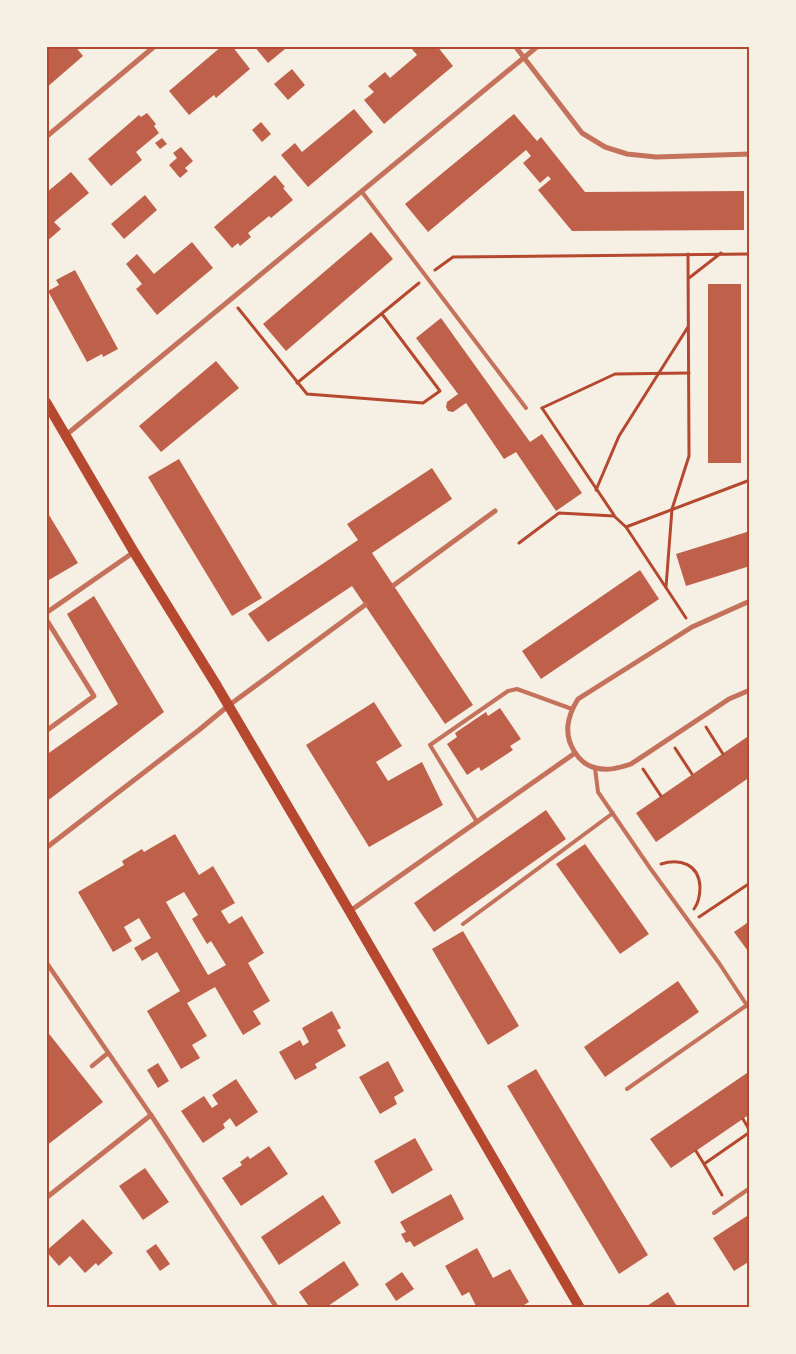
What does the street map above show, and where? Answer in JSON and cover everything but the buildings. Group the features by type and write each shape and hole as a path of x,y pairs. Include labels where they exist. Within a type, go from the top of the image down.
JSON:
{"main road":[{"path":"46,402 350,912 580,1308"}],"street":[{"path":"46,137 155,46"},
{"path":"515,46 582,133 605,148 627,154 656,157 750,154"},
{"path":"65,435 538,46"},
{"path":"394,585 495,511"},
{"path":"46,613 134,552"},
{"path":"750,600 692,627 578,699 572,709 568,726 570,742 582,762 595,768 615,769 631,764 729,699 750,690"},
{"path":"46,848 228,706 366,605"},
{"path":"46,619 94,696 46,731"},
{"path":"350,912 575,753"},
{"path":"46,962 151,1115 277,1308"},
{"path":"92,1066 108,1053"},
{"path":"46,1198 151,1115"}],"lane":[{"path":"362,192 526,408"},
{"path":"477,822 430,745 508,691 517,689 572,709"},
{"path":"595,768 598,792 750,1010"},
{"path":"463,924 613,813"},
{"path":"628,1089 747,1005"},
{"path":"714,1213 750,1188"}],"path":[{"path":"688,279 721,253"},
{"path":"666,587 672,509 689,456 688,254"},
{"path":"298,383 426,277 453,257 750,254"},
{"path":"231,299 307,394 423,403 440,391 382,314"},
{"path":"596,490 619,436 688,326"},
{"path":"526,408 542,408 615,374 688,373"},
{"path":"542,408 614,516 626,527 692,627"},
{"path":"626,527 750,480"},
{"path":"519,543 560,513 614,516"},
{"path":"700,718 723,754"},
{"path":"668,739 692,774"},
{"path":"637,759 661,796"},
{"path":"650,868 662,863 677,861 696,870 700,880 698,903 685,916"},
{"path":"690,922 750,883"},
{"path":"704,1164 750,1132 743,1119"},
{"path":"696,1151 727,1204"}]}
